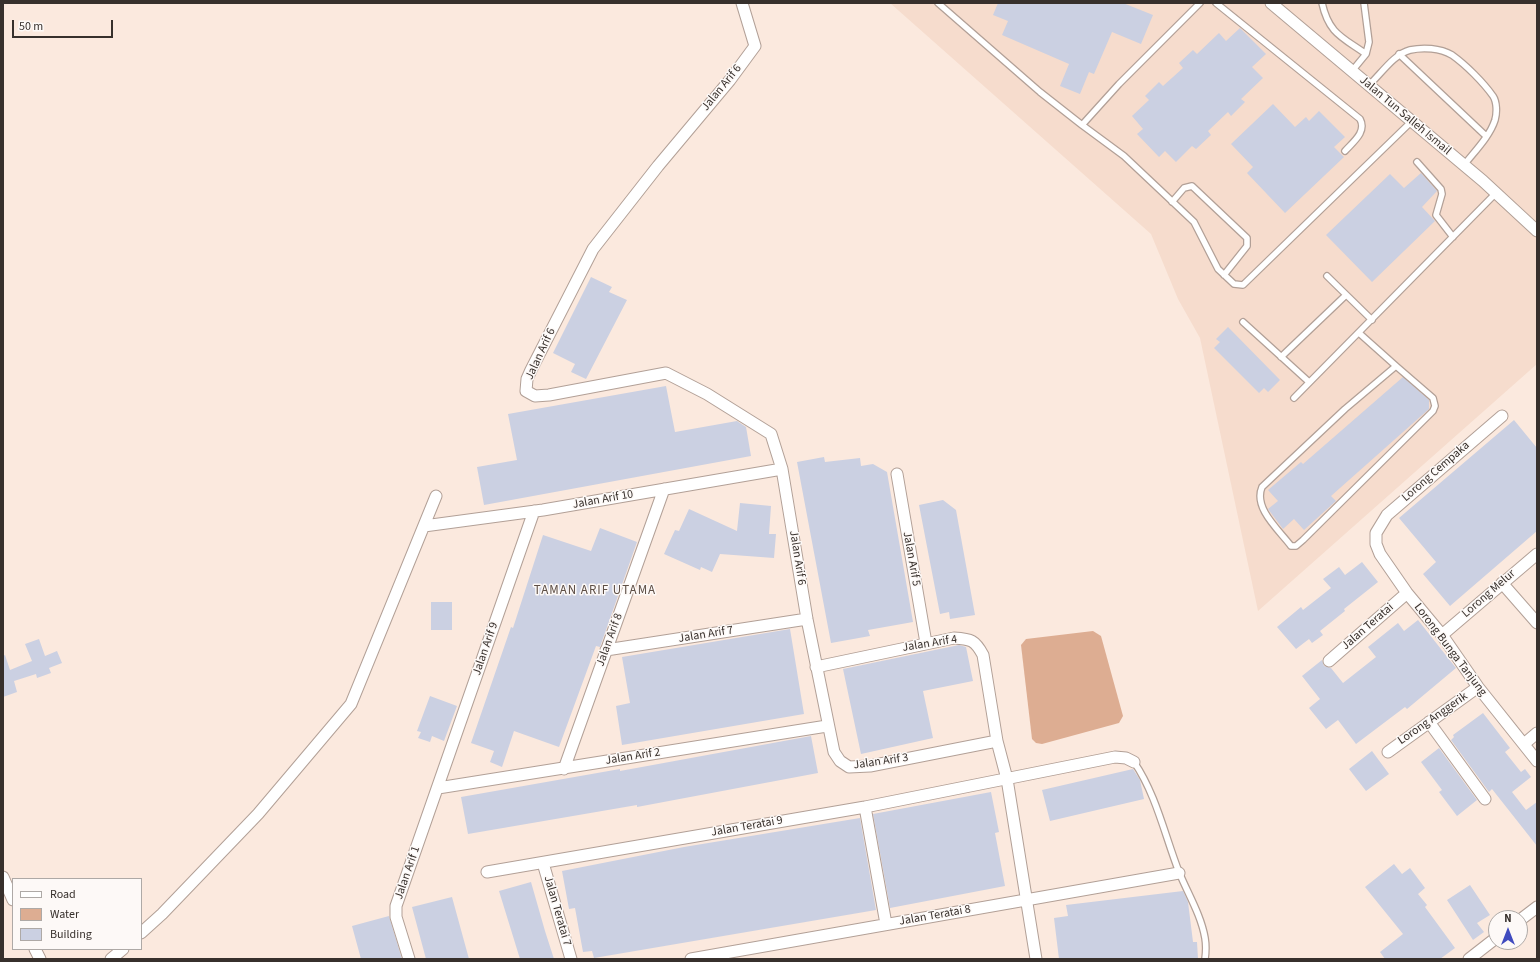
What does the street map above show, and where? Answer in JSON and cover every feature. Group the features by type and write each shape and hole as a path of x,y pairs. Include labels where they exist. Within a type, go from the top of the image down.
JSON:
{"street":[{"name":"Jalan Arif 6","path":"742,3 755,46 730,80 593,249 531,370 527,379 526,391 535,396 549,395 666,373 707,394 771,434 782,469 807,619"},
{"name":"Jalan Tun Salleh Ismail","path":"1271,3 1464,165 1537,231"},
{"name":"Lorong Cempaka","path":"1376,533 1387,515 1502,416"},
{"name":"Jalan Arif 10","path":"424,526 534,511 782,469"},
{"name":"Jalan Arif 5","path":"897,474 926,643"},
{"name":"Jalan Arif 8","path":"564,768 664,489"},
{"path":"142,932 162,914 258,814 351,704 436,496"},
{"name":"Jalan Arif 9","path":"438,788 534,511"},
{"name":"Lorong Bunga Tanjung","path":"1376,533 1376,544 1380,554 1407,593 1442,635 1478,687 1537,761"},
{"name":"Lorong Melur","path":"1442,635 1537,554"},
{"path":"1502,583 1537,623"},
{"name":"Jalan Teratai","path":"1329,660 1407,593"},
{"name":"Jalan Arif 7","path":"606,650 807,619"},
{"name":"Jalan Arif 3","path":"807,619 827,726 834,752 840,761 848,767 870,766 997,742"},
{"name":"Jalan Arif 4","path":"816,667 954,638 967,639 977,644 983,655 997,742 1007,779 1036,959"},
{"name":"Lorong Anggerik","path":"1388,752 1478,687"},
{"path":"1429,722 1485,799"},
{"name":"Jalan Arif 2","path":"438,788 827,726"},
{"path":"1524,744 1537,733"},
{"name":"Jalan Teratai 9","path":"487,872 865,807 1115,757 1126,758 1134,762"},
{"name":"Jalan Arif 1","path":"409,959 396,918 396,906 438,788"},
{"path":"865,807 886,924"},
{"name":"Jalan Teratai 7","path":"543,863 571,959"},
{"name":"Jalan Teratai 8","path":"690,959 1179,872"},
{"path":"3,877 12,898"},
{"path":"1528,914 1537,907"},
{"path":"1469,959 1488,944"},
{"path":"36,950 40,959"},
{"path":"111,959 122,950"}],"lane":[{"path":"939,3 1040,92 1124,156 1194,222 1218,268 1224,276 1234,284 1243,285 1412,121"},
{"path":"1082,124 1119,84 1200,3"},
{"path":"1216,3 1360,119 1363,124 1362,131 1345,151"},
{"path":"1322,3 1327,23 1332,30 1366,54"},
{"path":"1352,71 1366,54 1369,42 1364,3"},
{"path":"1369,85 1399,54 1410,50 1431,48 1451,55 1471,72 1494,97 1496,108 1495,119 1486,136 1464,165"},
{"path":"1399,54 1486,136"},
{"path":"1417,162 1441,189 1442,194 1436,215 1453,237"},
{"path":"1172,202 1184,188 1192,186 1247,238 1247,246 1224,276"},
{"path":"1294,398 1496,193"},
{"path":"1327,276 1372,320"},
{"path":"1281,357 1346,295"},
{"path":"1244,322 1309,382"},
{"path":"1359,333 1433,398 1435,406 1433,411 1303,540 1296,546 1291,546 1261,506 1258,495 1262,487 1345,409 1396,366"},
{"path":"1134,762 1139,769 1155,806 1179,872 1202,925 1206,939 1205,959"}],"shaded area":[{"path":"890,3 1537,3 1537,364 1258,611 1200,338 1178,299 1151,234"}],"water":[{"path":"1093,631 1101,636 1123,716 1119,723 1042,744 1036,743 1032,739 1021,645 1026,639"}],"building":[{"path":"998,3 1123,3 1153,15 1141,44 1112,32 1094,74 1089,72 1080,94 1060,86 1069,64 1002,35 1008,21 993,15"},
{"path":"1240,28 1266,54 1252,67 1263,78 1241,99 1245,102 1231,116 1228,112 1208,131 1211,135 1196,149 1192,146 1176,162 1165,151 1159,157 1137,134 1143,129 1132,116 1149,100 1145,96 1159,82 1163,86 1183,68 1179,63 1193,50 1197,54 1219,33 1226,41"},
{"path":"1273,104 1295,127 1306,117 1309,121 1319,111 1345,137 1334,147 1344,157 1285,213 1247,173 1253,167 1231,144"},
{"path":"1421,173 1437,191 1422,207 1435,221 1372,282 1326,235 1390,174 1404,188"},
{"path":"591,277 612,287 609,292 627,300 586,379 571,372 575,364 553,353"},
{"path":"1228,327 1280,380 1268,392 1264,388 1259,393 1214,348 1220,342 1216,339"},
{"path":"1403,377 1429,400 1429,409 1331,496 1336,501 1304,530 1294,519 1283,529 1268,509 1278,501 1268,490 1301,462 1303,464"},
{"path":"666,386 675,432 737,421 746,427 751,456 484,505 477,467 517,460 508,414"},
{"path":"1514,420 1537,448 1537,531 1450,606 1423,574 1436,562 1399,518"},
{"path":"824,457 825,462 860,458 861,466 873,464 887,472 913,622 868,630 870,636 831,643 797,462"},
{"path":"943,500 956,510 975,615 950,619 949,612 940,614 919,505"},
{"path":"740,503 771,506 769,534 776,534 774,558 720,554 712,572 701,567 700,570 664,554 675,530 679,531 689,509 737,531"},
{"path":"600,528 637,542 600,647 596,646 559,747 514,731 502,767 490,762 494,751 471,743 511,627 513,628 543,535 591,551"},
{"path":"1362,562 1378,582 1344,609 1345,611 1320,631 1323,635 1312,643 1309,639 1296,649 1277,627 1301,607 1303,610 1331,588 1323,579 1339,567 1345,575"},
{"path":"431,602 452,602 452,630 431,630"},
{"path":"1418,620 1456,668 1407,709 1405,707 1356,744 1338,720 1326,729 1309,708 1320,699 1302,676 1322,660 1324,666 1331,668 1343,683 1376,657 1368,647 1398,623 1404,631"},
{"path":"790,629 804,714 622,745 616,706 630,703 622,657"},
{"path":"39,639 45,656 57,651 62,663 49,668 51,673 37,678 36,674 14,681 17,692 3,697 3,656 5,655 10,670 32,661 25,644"},
{"path":"959,645 966,647 973,681 923,691 933,738 861,754 843,669"},
{"path":"430,696 457,706 444,741 432,736 430,742 418,738 421,732 417,731"},
{"path":"1483,713 1510,748 1505,752 1521,772 1525,769 1531,777 1512,792 1526,810 1537,802 1537,846 1492,789 1489,792 1451,740 1454,737 1453,735"},
{"path":"811,736 818,773 637,807 637,805 468,834 461,797 620,769 620,771"},
{"path":"1439,748 1477,800 1457,816 1439,792 1442,790 1421,762"},
{"path":"1372,751 1389,774 1366,791 1349,769"},
{"path":"1133,769 1140,780 1144,799 1050,821 1042,790"},
{"path":"991,792 999,832 995,833 1005,886 890,908 873,814"},
{"path":"860,818 876,910 594,958 592,951 583,952 575,908 569,909 562,871 684,847"},
{"path":"1394,864 1402,874 1410,868 1425,888 1418,894 1427,905 1425,907 1455,948 1440,959 1385,959 1380,952 1403,934 1365,887"},
{"path":"531,882 554,959 520,959 499,891"},
{"path":"1470,885 1488,912 1488,916 1477,923 1484,932 1473,940 1447,900"},
{"path":"1183,891 1188,902 1193,942 1197,942 1198,959 1059,959 1054,918 1068,916 1066,905"},
{"path":"452,897 469,959 426,959 412,907"},
{"path":"389,916 402,959 361,959 352,926"}],"district":[{"name":"TAMAN ARIF UTAMA","path":"595,591"}]}
